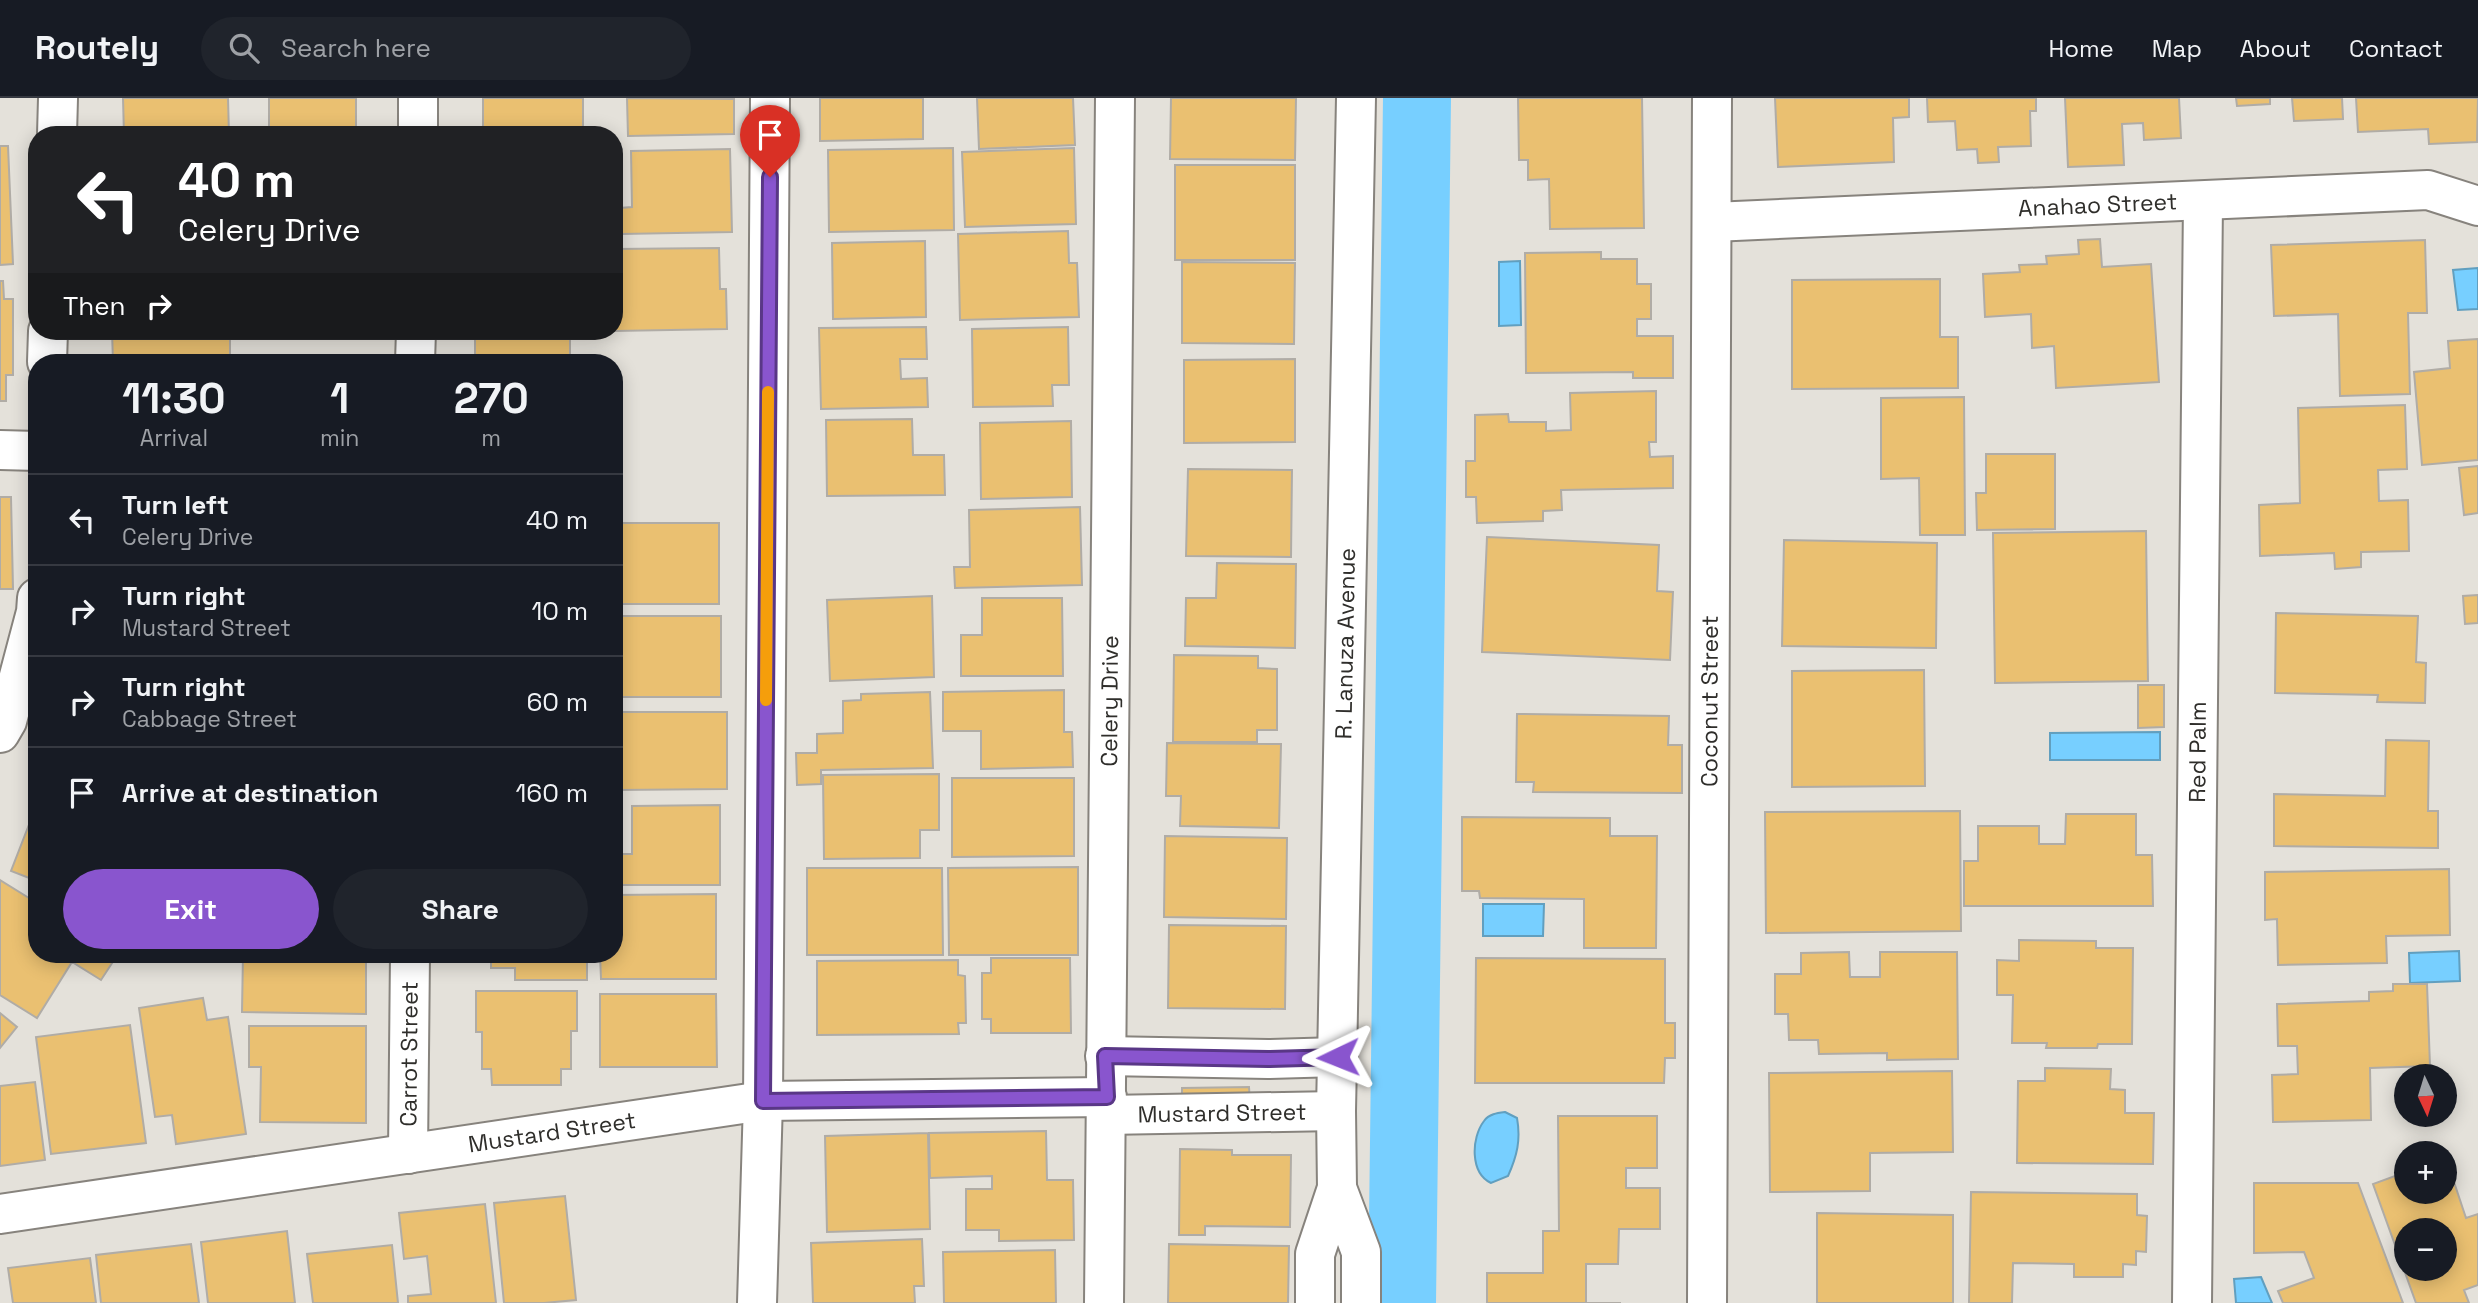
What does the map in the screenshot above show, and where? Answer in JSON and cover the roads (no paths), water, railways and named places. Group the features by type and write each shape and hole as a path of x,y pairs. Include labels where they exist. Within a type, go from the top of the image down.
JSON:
{"street":[{"path":"57,126 58,98"},
{"path":"418,98 418,126"},
{"path":"757,1303 763,1101 770,98"},
{"name":"Celery Drive","path":"1104,1303 1115,98"},
{"name":"R. Lanuza Avenue","path":"1315,1303 1315,1254 1337,1188 1336,1111 1356,98"},
{"name":"Coconut Street","path":"1707,1303 1712,98"},
{"name":"Anahao Street","path":"1713,222 2428,190 2478,206"},
{"name":"Red Palm","path":"2192,1303 2203,201"},
{"path":"0,450 28,450"},
{"path":"0,733 7,721 28,641"},
{"name":"Carrot Street","path":"408,1154 410,963"},
{"path":"1105,1056 1261,1059 1338,1057"},
{"name":"Mustard Street","path":"0,1214 763,1101 1336,1111"},
{"name":"R. Lanuza Avenue","path":"1337,1188 1361,1252 1361,1303"}],"water":[{"path":"1520,261 1521,325 1499,326 1499,262"},
{"path":"2478,268 2478,309 2458,310 2453,270"},
{"path":"2160,732 2160,760 2050,760 2050,733"},
{"path":"1483,904 1544,904 1543,936 1483,936"},
{"path":"2459,951 2460,981 2410,983 2409,953"},
{"path":"1505,1112 1517,1118 1517,1148 1508,1176 1491,1183 1479,1171 1475,1145 1486,1119 1493,1114"},
{"path":"2261,1277 2272,1303 2236,1303 2234,1279"}],"waterway":[{"path":"1402,1303 1417,98"}]}
